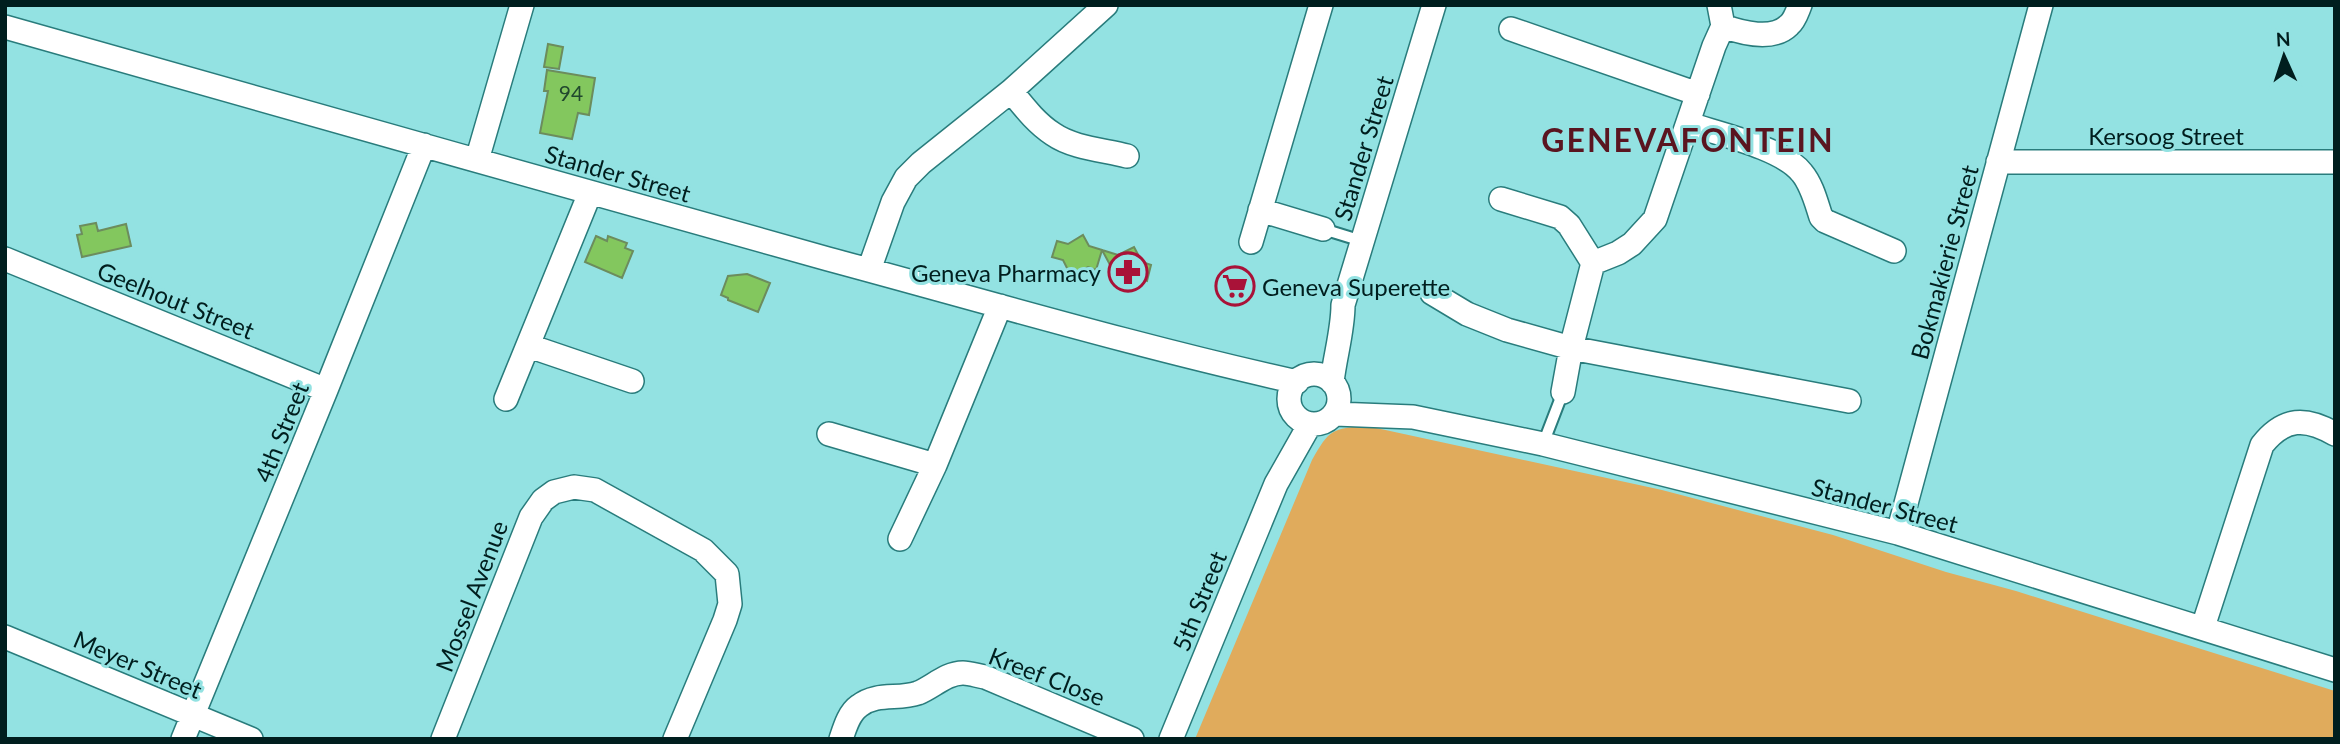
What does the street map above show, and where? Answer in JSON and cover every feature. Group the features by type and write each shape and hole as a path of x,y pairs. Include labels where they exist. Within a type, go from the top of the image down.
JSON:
{"street":[{"path":"477,160 522,5"},
{"path":"869,270 893,202 906,177 1011,91 1106,5"},
{"path":"1251,243 1321,5"},
{"name":"Stander Street","path":"1313,398 1337,344 1343,305 1434,5"},
{"path":"1593,263 1625,248 1651,225 1689,124 1721,16 1762,34 1778,32 1792,22 1800,5"},
{"name":"Bokmakierie Street","path":"1898,533 2041,5"},
{"name":"Stander Street","path":"5,27 590,193 1218,365 1313,398 1376,403 1413,417 1543,444 1898,533 2335,670"},
{"path":"1511,29 1698,94"},
{"path":"1011,91 1034,119 1055,136 1127,156"},
{"path":"1689,124 1765,149 1789,161 1807,180 1825,221 1894,251"},
{"name":"4th Street","path":"183,739 424,145"},
{"name":"Kersoog Street","path":"1998,162 2335,162"},
{"path":"506,399 590,193"},
{"path":"1501,199 1560,217 1569,225 1593,263 1571,348 1563,392"},
{"path":"1261,210 1323,229"},
{"name":"Geelhout Street","path":"5,259 326,390"},
{"path":"1432,293 1468,314 1507,330 1571,348 1849,401"},
{"path":"900,539 935,465 1000,306"},
{"path":"529,346 632,381"},
{"name":"5th Street","path":"1171,739 1276,484 1276,475 1313,398"},
{"path":"2203,627 2262,445 2271,434 2292,423 2319,425 2335,434"},
{"path":"829,434 935,465"},
{"name":"Mossel Avenue","path":"443,739 531,517 542,500 566,488 595,490 702,550 727,574 730,604 725,620 675,739"},
{"name":"Meyer Street","path":"5,637 251,739"},
{"name":"Kreef Close","path":"841,739 857,707 868,700 919,692 962,673 985,677 1132,739"}],"lane":[{"path":"1323,229 1362,241"},
{"path":"1543,444 1563,392"}],"shaded area":[{"path":"1367,426 1662,490 1833,535 2335,691 2335,739 1195,739 1312,460 1333,432"}],"building":[{"path":"548,44 563,47 559,69 544,67"},
{"path":"547,70 595,78 589,115 578,113 572,139 540,133 548,91 544,91"},
{"path":"96,223 98,231 126,224 131,246 82,257 77,235 82,234 80,226"},
{"path":"1083,235 1089,246 1102,250 1096,270 1088,267 1071,276 1063,260 1052,257 1057,241 1068,244"},
{"path":"596,236 607,241 608,236 627,243 625,248 633,251 622,278 585,262"},
{"path":"1134,247 1142,262 1151,265 1147,281 1139,278 1122,287 1102,250 1118,255"},
{"path":"747,274 770,283 758,312 721,295 728,276"}],"place":[{"name":"Geneva Pharmacy","path":"1128,272"},
{"name":"Geneva Superette","path":"1235,286"}],"district":[{"name":"GENEVAFONTEIN","path":"1688,139"}]}
